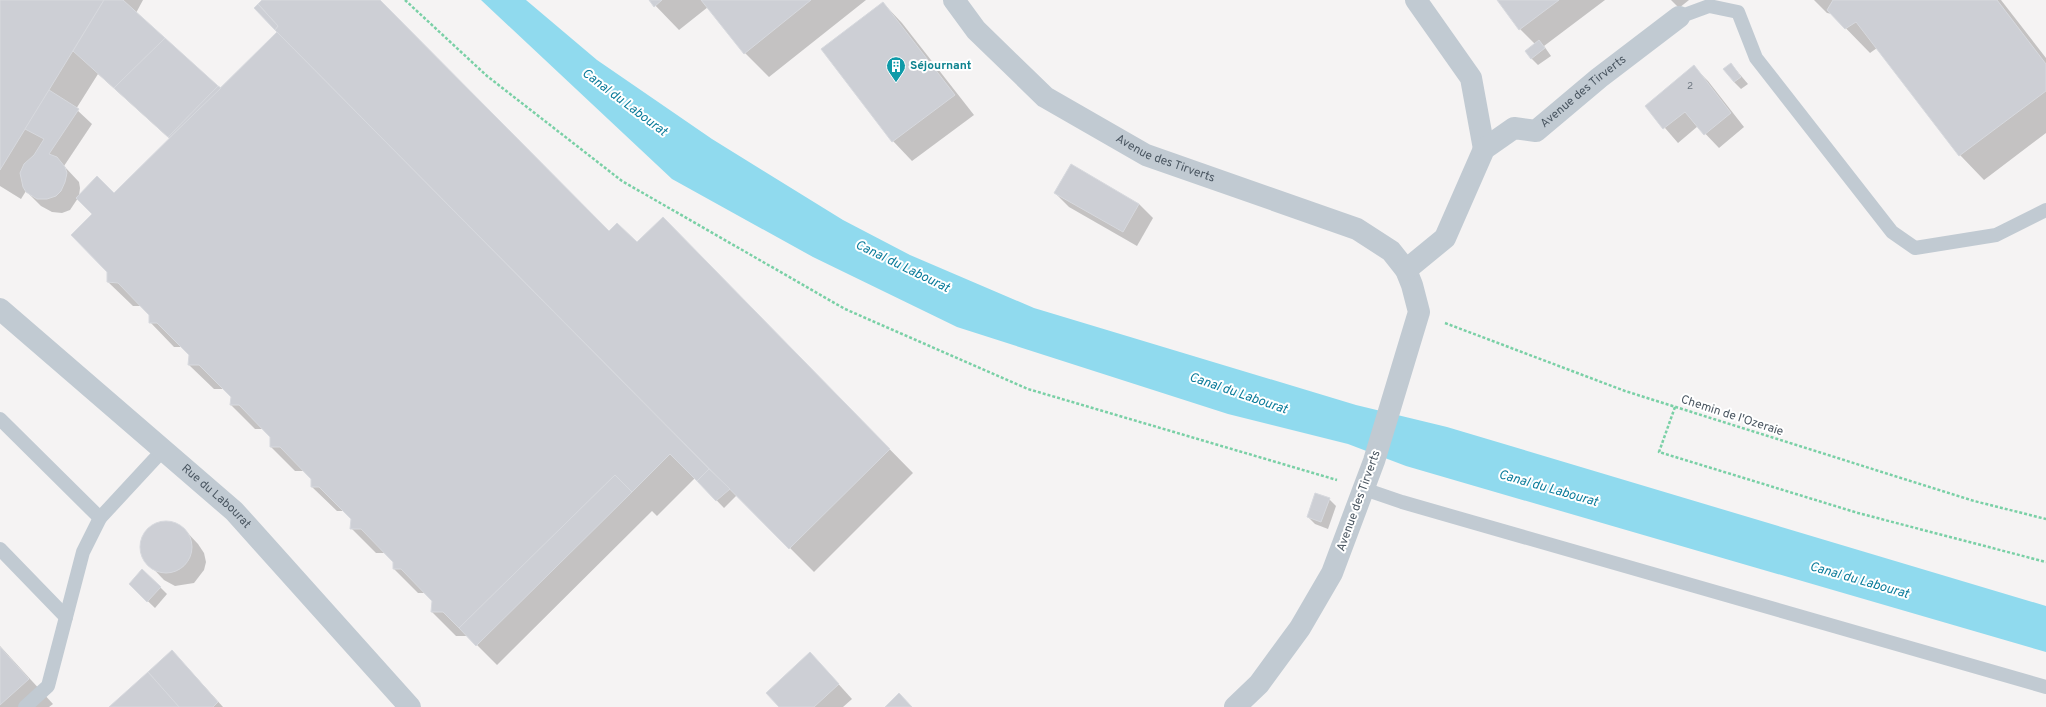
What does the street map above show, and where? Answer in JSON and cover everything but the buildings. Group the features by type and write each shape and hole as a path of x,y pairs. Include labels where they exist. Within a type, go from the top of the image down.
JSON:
{"street":[{"name":"Avenue des Tirverts","path":"954,0 976,30 1045,97 1146,155 1357,229 1391,251 1406,270 1412,285 1419,312 1391,410 1374,461 1332,573 1300,628 1259,684 1235,707"},
{"path":"1406,270 1445,238 1484,149 1471,78 1416,0"},
{"name":"Avenue des Tirverts","path":"1484,149 1514,128 1536,132 1599,78 1680,17"},
{"name":"Rue du Labourat","path":"0,309 234,511 410,707"}],"lane":[{"path":"1680,17 1709,6 1738,12 1756,58 1892,232 1915,248 1996,235 2046,210"},
{"path":"0,419 100,518"},
{"path":"25,707 48,686 84,552 100,518 163,450"},
{"path":"1364,489 1402,502 2046,687"},
{"path":"0,549 66,617"}],"path":[{"path":"405,0 487,76 622,181 845,309 1028,389 1309,470 1364,489"},
{"name":"Chemin de l'Ozeraie","path":"1419,312 1625,391 1974,501 2046,519"},
{"path":"1675,407 1659,452 1858,513 2046,562"}],"water":[{"name":"Canal du Labourat","path":"481,0 526,0 597,60 712,139 843,220 910,255 1034,308 1356,405 1447,427 2046,606 2046,652 1406,466 1348,444 1228,414 957,327 813,257 672,179"}],"place":[{"name":"Séjournant","path":"896,83"}]}
